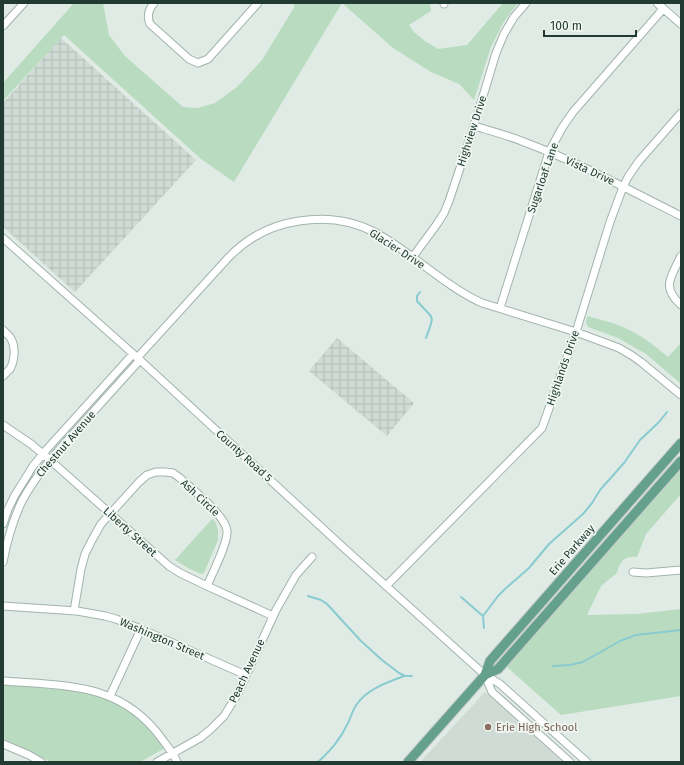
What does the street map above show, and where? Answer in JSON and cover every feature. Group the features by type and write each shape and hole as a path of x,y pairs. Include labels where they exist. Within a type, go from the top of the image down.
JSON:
{"main road":[{"name":"Erie Parkway","path":"408,762 485,675 490,662 681,443"},
{"name":"Erie Parkway","path":"485,675 498,669 681,461"}],"street":[{"path":"3,26 24,3"},
{"path":"154,3 149,13 148,19 150,24 189,59 198,63 208,59 258,3"},
{"name":"Highview Drive","path":"412,258 444,213 474,126 496,53 504,34 514,17 526,3"},
{"path":"657,3 681,24"},
{"name":"Sugarloaf Lane","path":"500,308 549,152 562,128 573,112 663,9"},
{"name":"Highlands Drive","path":"386,586 542,428 576,332 610,222 623,187 639,161 681,113"},
{"name":"Vista Drive","path":"474,126 508,136 586,168 681,216"},
{"name":"Glacier Drive","path":"137,357 234,251 252,238 277,226 310,219 327,219 355,224 375,232 452,286 482,303 576,332 631,354 681,394"},
{"name":"County Road 5","path":"3,238 137,357 485,675 500,684 587,762"},
{"path":"681,256 669,281 673,297 681,305"},
{"path":"3,330 13,344 14,359 10,369 3,376"},
{"name":"Chestnut Avenue","path":"3,524 15,495 33,466 137,357"},
{"name":"Chestnut Avenue","path":"3,562 11,530 20,507 37,477 137,357"},
{"name":"Liberty Street","path":"3,425 43,454 169,566 207,586 273,616"},
{"name":"Ash Circle","path":"74,611 81,569 92,540 101,524 139,482 147,475 156,472 173,473 180,478 220,515 225,522 227,530 226,541 207,586"},
{"name":"Peach Avenue","path":"157,762 200,738 224,716 237,695 273,616 296,575 312,557"},
{"path":"633,572 646,573 681,570"},
{"name":"Washington Street","path":"3,606 74,611 105,616 141,629 246,676"},
{"path":"110,696 141,629"},
{"name":"County Road 5","path":"485,675 492,692 570,762"},
{"path":"3,680 84,688 110,696 122,702 140,715 156,730 177,762"},
{"path":"3,744 41,762"}],"shaded area":[{"path":"61,38 196,160 75,292 3,227 3,103"},
{"path":"337,338 414,403 387,436 309,371"},
{"name":"Erie High School","path":"485,692 563,762 420,762"}],"green space":[{"path":"74,3 103,3 109,35 125,56 183,107 198,108 215,103 237,87 262,60 295,6 292,3 342,3 234,182 201,159 64,35 3,101 3,83"},
{"path":"342,3 430,3 431,11 409,25 414,32 438,49 467,45 503,3 518,3 503,23 491,47 474,100 459,84 431,72 393,48"},
{"path":"587,316 632,331 651,343 668,357 681,343 681,384 646,354 618,338 588,327 586,323"},
{"path":"681,469 681,494 646,534 637,557 629,557 623,560 617,573 601,586 587,615 636,614 681,609 681,696 561,715 507,667"},
{"path":"212,519 215,521 218,530 218,540 204,573 201,574 175,560"},
{"path":"3,684 73,690 111,700 126,708 140,719 154,733 165,748 140,762 51,762 3,739"}],"waterway":[{"path":"420,292 417,296 417,301 430,314 432,320 426,338"},
{"path":"484,628 483,616 498,596 529,568 549,544 583,514 600,490 624,463 640,440 667,412"},
{"path":"308,596 321,600 327,604 361,641 382,660 399,673 405,676 412,676"},
{"path":"461,597 483,616"},
{"path":"553,666 570,665 583,662 620,641 636,635 681,630"},
{"path":"318,762 338,740 345,729 354,708 361,699 372,690 404,676"}],"place":[{"name":"Erie High School","path":"488,727"}]}
